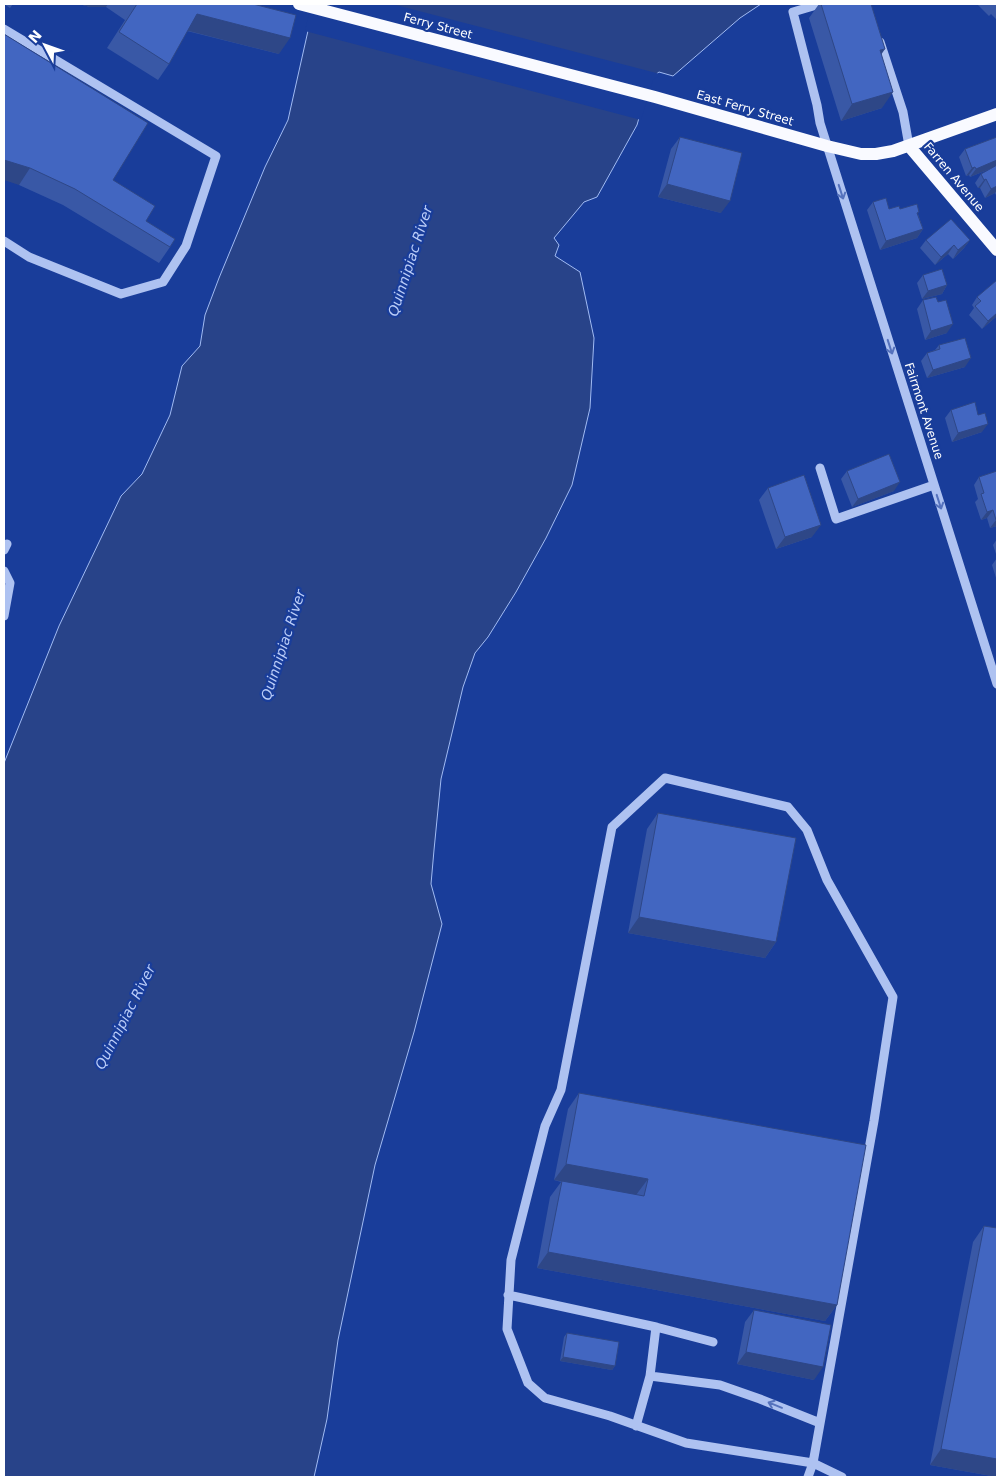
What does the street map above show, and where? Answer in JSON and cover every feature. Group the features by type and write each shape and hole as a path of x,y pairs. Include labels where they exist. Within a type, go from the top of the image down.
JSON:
{"main road":[{"name":"Ferry Street","path":"303,5 484,52"},
{"name":"East Ferry Street","path":"484,52 861,154 893,151 997,114"},
{"name":"Farren Avenue","path":"909,146 997,250"}],"street":[{"name":"Fairmont Avenue","path":"820,4 794,12 827,146 997,684"},
{"path":"4,29 216,156 186,246 163,282 120,294 29,257 4,241"},
{"path":"876,31 903,112 909,146"},
{"path":"820,468 836,518 934,485"},
{"path":"4,572 10,584 4,616"},
{"path":"808,1477 813,1463 874,1121 894,996 828,880 808,830 788,807 665,778 612,827 561,1090 545,1126 511,1260 507,1330 528,1383 545,1398 686,1443 813,1463 842,1477"},
{"path":"508,1295 713,1342"},
{"path":"636,1426 650,1376 656,1328"},
{"path":"650,1376 720,1385 820,1423"}],"water":[{"name":"Quinnipiac River","path":"314,4 761,4 740,18 673,76 659,72 650,79 637,125 597,197 584,202 554,238 559,245 555,256 580,272 594,338 590,408 572,485 546,538 516,592 488,637 475,653 463,687 441,779 434,850 431,884 442,924 414,1032 375,1165 338,1340 327,1419 314,1477 4,1477 4,763 59,626 121,496 142,474 170,415 182,366 200,346 205,315 219,278 265,167 288,120"}],"pier":[{"path":"311,4 392,4 660,75 653,80 641,120 305,31"}],"building":[{"path":"137,4 253,4 296,15 290,38 197,14 169,64 119,32"},
{"path":"821,4 871,4 885,49 880,50 893,92 852,104"},
{"path":"4,34 148,123 113,180 155,206 146,221 175,239 170,247 75,189 30,168 4,160"},
{"path":"680,137 742,153 730,201 667,184"},
{"path":"997,137 997,160 976,169 975,167 972,168 965,149"},
{"path":"997,165 997,186 991,189 981,174"},
{"path":"886,198 889,209 899,206 900,209 917,204 919,212 917,213 923,229 886,241 873,202"},
{"path":"951,219 970,240 958,250 954,245 941,257 926,240"},
{"path":"942,269 947,285 928,291 923,275"},
{"path":"997,280 997,313 988,321 975,306 981,301 977,297"},
{"path":"936,297 938,302 946,300 953,324 931,331 923,300"},
{"path":"965,338 971,358 933,370 927,353 940,349 939,345"},
{"path":"975,402 978,415 985,413 988,424 958,433 951,410"},
{"path":"889,454 900,482 858,499 847,471"},
{"path":"997,471 996,520 993,510 987,512 981,494 984,493 979,477"},
{"path":"804,475 821,525 785,537 768,488"},
{"path":"658,813 796,838 776,942 639,917"},
{"path":"579,1093 866,1145 837,1305 548,1252 562,1181 644,1196 648,1179 566,1164"},
{"path":"984,1226 997,1228 997,1459 941,1449"},
{"path":"754,1310 831,1325 823,1367 746,1352"},
{"path":"567,1333 619,1342 615,1366 563,1357"}]}
